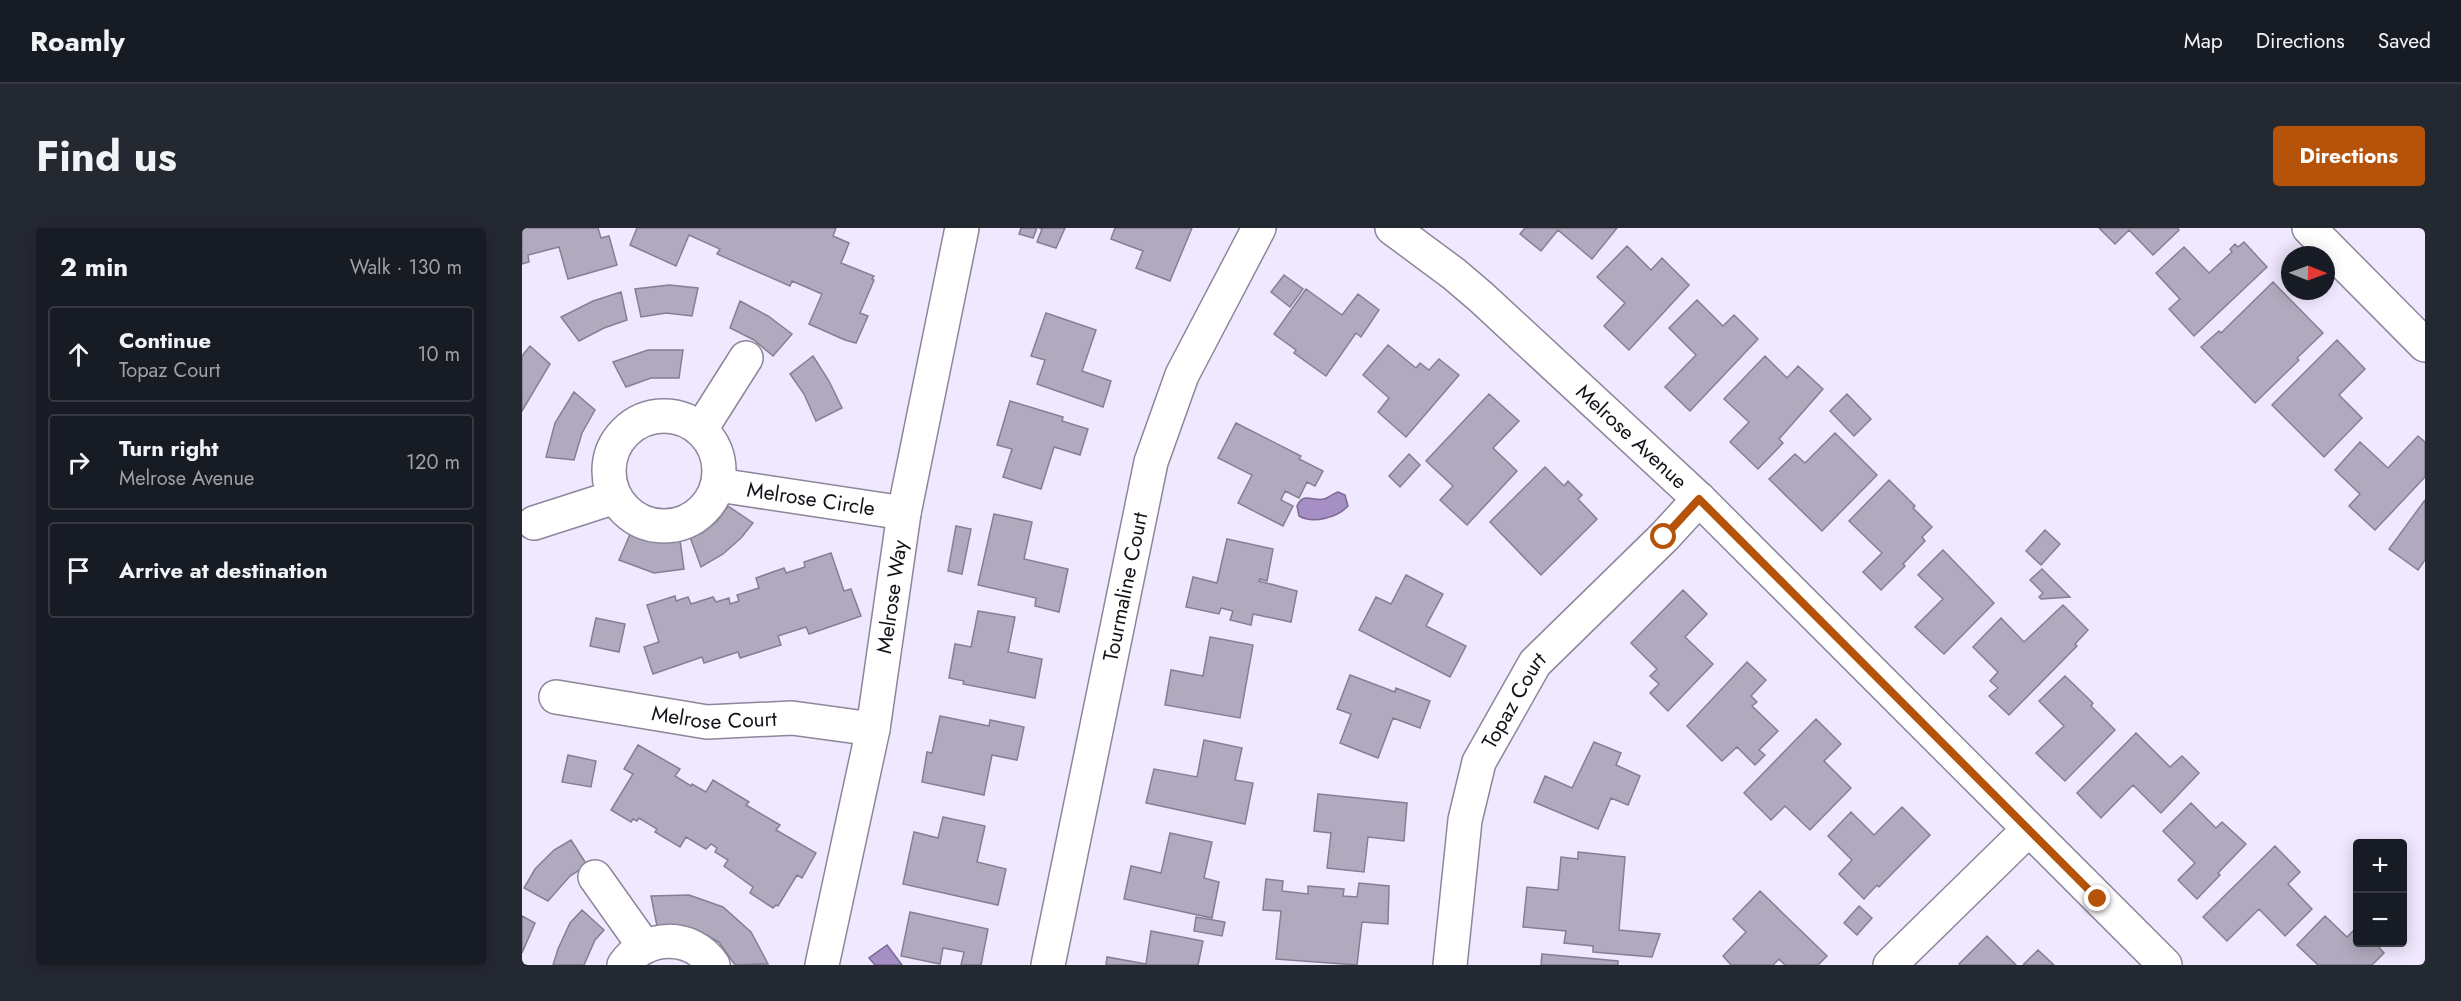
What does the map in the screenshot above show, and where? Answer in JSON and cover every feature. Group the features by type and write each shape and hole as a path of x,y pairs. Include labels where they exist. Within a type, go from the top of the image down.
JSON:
{"street":[{"name":"Melrose Way","path":"822,965 873,729 904,513 963,228"},
{"name":"Tourmaline Court","path":"1048,965 1151,462 1182,375 1259,228"},
{"name":"Melrose Avenue","path":"1392,228 1481,297 1699,499 2165,965"},
{"path":"2309,228 2425,345"},
{"path":"534,523 615,497 610,481 609,464 614,447 623,433 637,422 652,416 669,415 686,420 701,429 746,358"},
{"name":"Melrose Circle","path":"615,497 627,512 642,522 661,526 680,524 696,516 710,502 718,485 717,454 711,440 701,429"},
{"name":"Melrose Circle","path":"718,485 904,513"},
{"name":"Topaz Court","path":"1450,965 1465,820 1479,762 1535,663 1664,537 1699,499"},
{"name":"Melrose Court","path":"556,697 707,722 792,718 873,729"},
{"path":"1890,965 2028,830"},
{"path":"595,877 634,956 661,941 678,941 695,947 713,965"}],"shaded area":[{"path":"1338,492 1345,495 1348,506 1338,514 1318,520 1299,516 1297,506 1303,499 1320,500"},
{"path":"887,945 902,965 875,965 869,958"}],"building":[{"path":"522,228 598,228 601,238 609,236 617,265 568,279 559,247 528,255 529,262 522,264"},
{"path":"637,228 836,228 833,236 849,243 841,263 874,276 860,313 868,316 856,343 809,324 822,294 792,281 790,286 717,254 720,249 689,235 676,266 630,245"},
{"path":"1021,228 1037,228 1033,238 1019,234"},
{"path":"1039,228 1065,228 1056,248 1037,242 1042,229"},
{"path":"1115,228 1192,228 1170,281 1136,268 1143,251 1111,239"},
{"path":"1525,228 1617,228 1592,259 1558,230 1541,251 1520,234"},
{"path":"2099,228 2178,228 2179,230 2153,255 2129,230 2115,244"},
{"path":"2244,242 2267,267 2194,336 2169,309 2180,299 2156,273 2184,247 2209,273 2232,252 2230,249 2235,244 2238,247"},
{"path":"1627,246 1651,270 1662,258 1689,285 1629,350 1604,326 1625,303 1597,277"},
{"path":"1284,275 1303,289 1290,307 1271,292"},
{"path":"2273,282 2281,290 2281,300 2291,300 2323,333 2255,403 2201,347 2219,331 2221,333"},
{"path":"669,285 698,288 692,316 666,313 641,317 635,289"},
{"path":"1306,289 1342,315 1358,294 1379,310 1361,337 1356,333 1326,376 1294,353 1296,350 1274,334"},
{"path":"621,292 627,320 604,328 579,341 561,317 593,301"},
{"path":"1697,300 1723,326 1734,315 1758,339 1690,411 1665,387 1696,355 1669,328"},
{"path":"740,301 768,316 792,334 773,356 754,340 730,328"},
{"path":"1046,313 1096,330 1082,371 1111,381 1103,407 1037,384 1045,360 1031,356"},
{"path":"2337,340 2365,369 2339,395 2362,418 2324,457 2272,405"},
{"path":"1388,345 1416,368 1420,363 1429,370 1439,359 1459,375 1406,437 1378,412 1389,398 1363,375"},
{"path":"530,346 550,364 522,411 522,356"},
{"path":"648,350 683,350 679,378 651,378 626,387 613,362"},
{"path":"813,356 842,408 816,421 804,394 790,374"},
{"path":"1765,356 1787,378 1798,366 1823,389 1779,439 1783,443 1758,469 1730,442 1749,422 1724,399"},
{"path":"574,392 595,410 582,433 574,460 546,457 555,423"},
{"path":"1489,394 1519,421 1493,448 1517,471 1467,525 1440,500 1453,486 1426,461"},
{"path":"1847,394 1871,419 1854,436 1830,411"},
{"path":"1010,401 1063,417 1062,421 1088,429 1080,455 1054,447 1041,489 1003,477 1012,449 997,445"},
{"path":"1236,423 1301,456 1299,459 1323,471 1315,486 1307,482 1299,498 1285,491 1281,500 1293,506 1283,526 1238,503 1252,475 1218,458"},
{"path":"1835,433 1877,475 1822,531 1769,479 1795,454 1805,463"},
{"path":"2418,436 2425,442 2425,477 2375,530 2349,506 2360,494 2335,470 2360,442 2388,468"},
{"path":"1409,454 1420,465 1400,487 1389,476"},
{"path":"1545,467 1564,486 1568,481 1582,495 1578,499 1597,519 1541,575 1490,522"},
{"path":"1889,480 1932,527 1922,537 1925,541 1903,564 1905,566 1881,590 1863,572 1882,553 1849,521"},
{"path":"2425,500 2425,560 2418,570 2389,549"},
{"path":"728,506 753,523 741,538 723,554 701,567 690,537 702,533 717,521"},
{"path":"994,514 1032,522 1024,559 1068,569 1059,612 1035,606 1036,598 978,585"},
{"path":"956,526 971,529 962,574 948,571"},
{"path":"2045,530 2060,544 2041,565 2026,551"},
{"path":"631,532 657,542 680,540 684,569 654,573 619,560"},
{"path":"1227,539 1273,549 1267,581 1260,579 1259,581 1297,591 1291,622 1253,614 1251,625 1230,620 1233,611 1221,608 1219,614 1186,607 1193,577 1217,583"},
{"path":"1943,550 1994,603 1944,654 1915,627 1943,599 1918,575"},
{"path":"831,553 844,591 851,589 861,616 809,634 806,627 778,636 781,645 740,658 738,652 704,663 702,657 653,674 644,647 659,642 647,605 675,596 676,601 688,597 691,604 713,597 716,602 729,598 730,604 739,601 737,595 759,588 756,578 784,568 786,573 805,567 804,562"},
{"path":"2042,569 2070,597 2041,599 2039,597 2043,593 2030,580"},
{"path":"1406,575 1443,594 1426,626 1466,646 1450,677 1359,630 1376,597 1391,604"},
{"path":"1683,590 1707,614 1685,637 1713,664 1668,711 1650,693 1659,684 1650,676 1657,669 1631,643"},
{"path":"2063,605 2088,630 2075,644 2077,646 2009,715 1989,696 1998,688 1990,681 1998,672 1973,647 2001,618 2024,642"},
{"path":"978,611 1015,617 1008,652 1042,659 1035,698 963,684 964,681 949,678 955,644 971,647"},
{"path":"596,618 625,624 619,652 590,646"},
{"path":"1210,637 1253,645 1240,718 1165,705 1171,670 1203,676"},
{"path":"1747,662 1766,680 1751,696 1757,702 1752,706 1778,731 1759,750 1765,755 1755,765 1737,747 1722,761 1687,726"},
{"path":"1350,675 1395,692 1396,688 1430,701 1420,728 1393,718 1378,758 1340,743 1351,714 1337,709"},
{"path":"2065,676 2093,703 2091,706 2115,730 2065,781 2036,753 2064,726 2039,701"},
{"path":"940,716 989,726 990,720 1024,727 1017,760 992,755 984,795 922,782 927,752 932,753"},
{"path":"1816,719 1841,744 1824,761 1851,788 1810,830 1785,806 1771,820 1744,793"},
{"path":"2136,733 2170,767 2182,756 2199,773 2161,813 2133,785 2101,818 2077,793"},
{"path":"1204,740 1242,748 1235,780 1253,783 1245,824 1146,803 1154,769 1197,777"},
{"path":"1594,742 1621,753 1616,765 1640,776 1628,805 1611,798 1598,829 1534,802 1545,776 1572,788"},
{"path":"638,745 680,769 675,776 691,786 692,784 706,792 713,780 749,802 746,805 780,825 776,830 816,853 802,878 797,875 778,906 773,908 750,893 753,887 724,866 728,860 715,852 717,848 711,844 706,849 686,837 680,847 655,832 657,829 639,818 631,822 611,810 633,774 624,769"},
{"path":"568,755 596,761 591,787 562,782"},
{"path":"1318,794 1407,803 1404,841 1368,837 1364,872 1327,868 1331,833 1314,831"},
{"path":"2191,803 2216,828 2222,822 2246,844 2197,899 2178,880 2195,863 2163,831"},
{"path":"1902,807 1930,835 1879,887 1877,885 1864,899 1839,874 1852,860 1828,836 1851,812 1874,835"},
{"path":"943,817 985,826 977,862 1006,869 998,905 903,884 914,832 938,838"},
{"path":"1170,833 1212,842 1204,878 1219,882 1212,918 1124,899 1131,866 1161,873"},
{"path":"571,840 587,865 570,876 548,901 524,888 535,869 554,850"},
{"path":"2275,846 2300,872 2288,884 2312,909 2285,936 2259,909 2227,941 2203,917"},
{"path":"1578,852 1625,857 1619,930 1660,934 1652,957 1593,952 1593,946 1564,943 1566,931 1523,927 1527,887 1558,890 1561,857 1578,859"},
{"path":"1266,879 1283,881 1282,891 1308,894 1308,886 1344,889 1343,896 1357,897 1359,883 1389,886 1388,924 1362,922 1357,965 1276,959 1281,911 1263,910"},
{"path":"1760,891 1827,956 1818,965 1785,965 1779,959 1773,965 1731,965 1723,956 1746,932 1733,919"},
{"path":"689,895 723,907 751,932 768,964 735,965 719,942 706,935 684,926 657,926 651,896"},
{"path":"1859,906 1872,918 1857,935 1844,923"},
{"path":"582,910 604,930 595,940 584,965 553,965 570,923"},
{"path":"910,912 988,929 981,965 961,965 964,952 943,948 940,964 901,956"},
{"path":"522,916 535,923 522,953"},
{"path":"2325,916 2347,937 2353,931 2353,947 2379,947 2384,953 2372,965 2318,965 2297,945"},
{"path":"1196,917 1225,922 1222,936 1194,931"},
{"path":"1151,931 1203,941 1198,965 1106,965 1107,957 1146,964"},
{"path":"1987,936 2016,965 1959,964"},
{"path":"2038,950 2054,965 2023,965"},
{"path":"1542,954 1618,961 1618,965 1541,965"}],"route":[{"path":"1664,537 1699,499 2098,899"}]}
